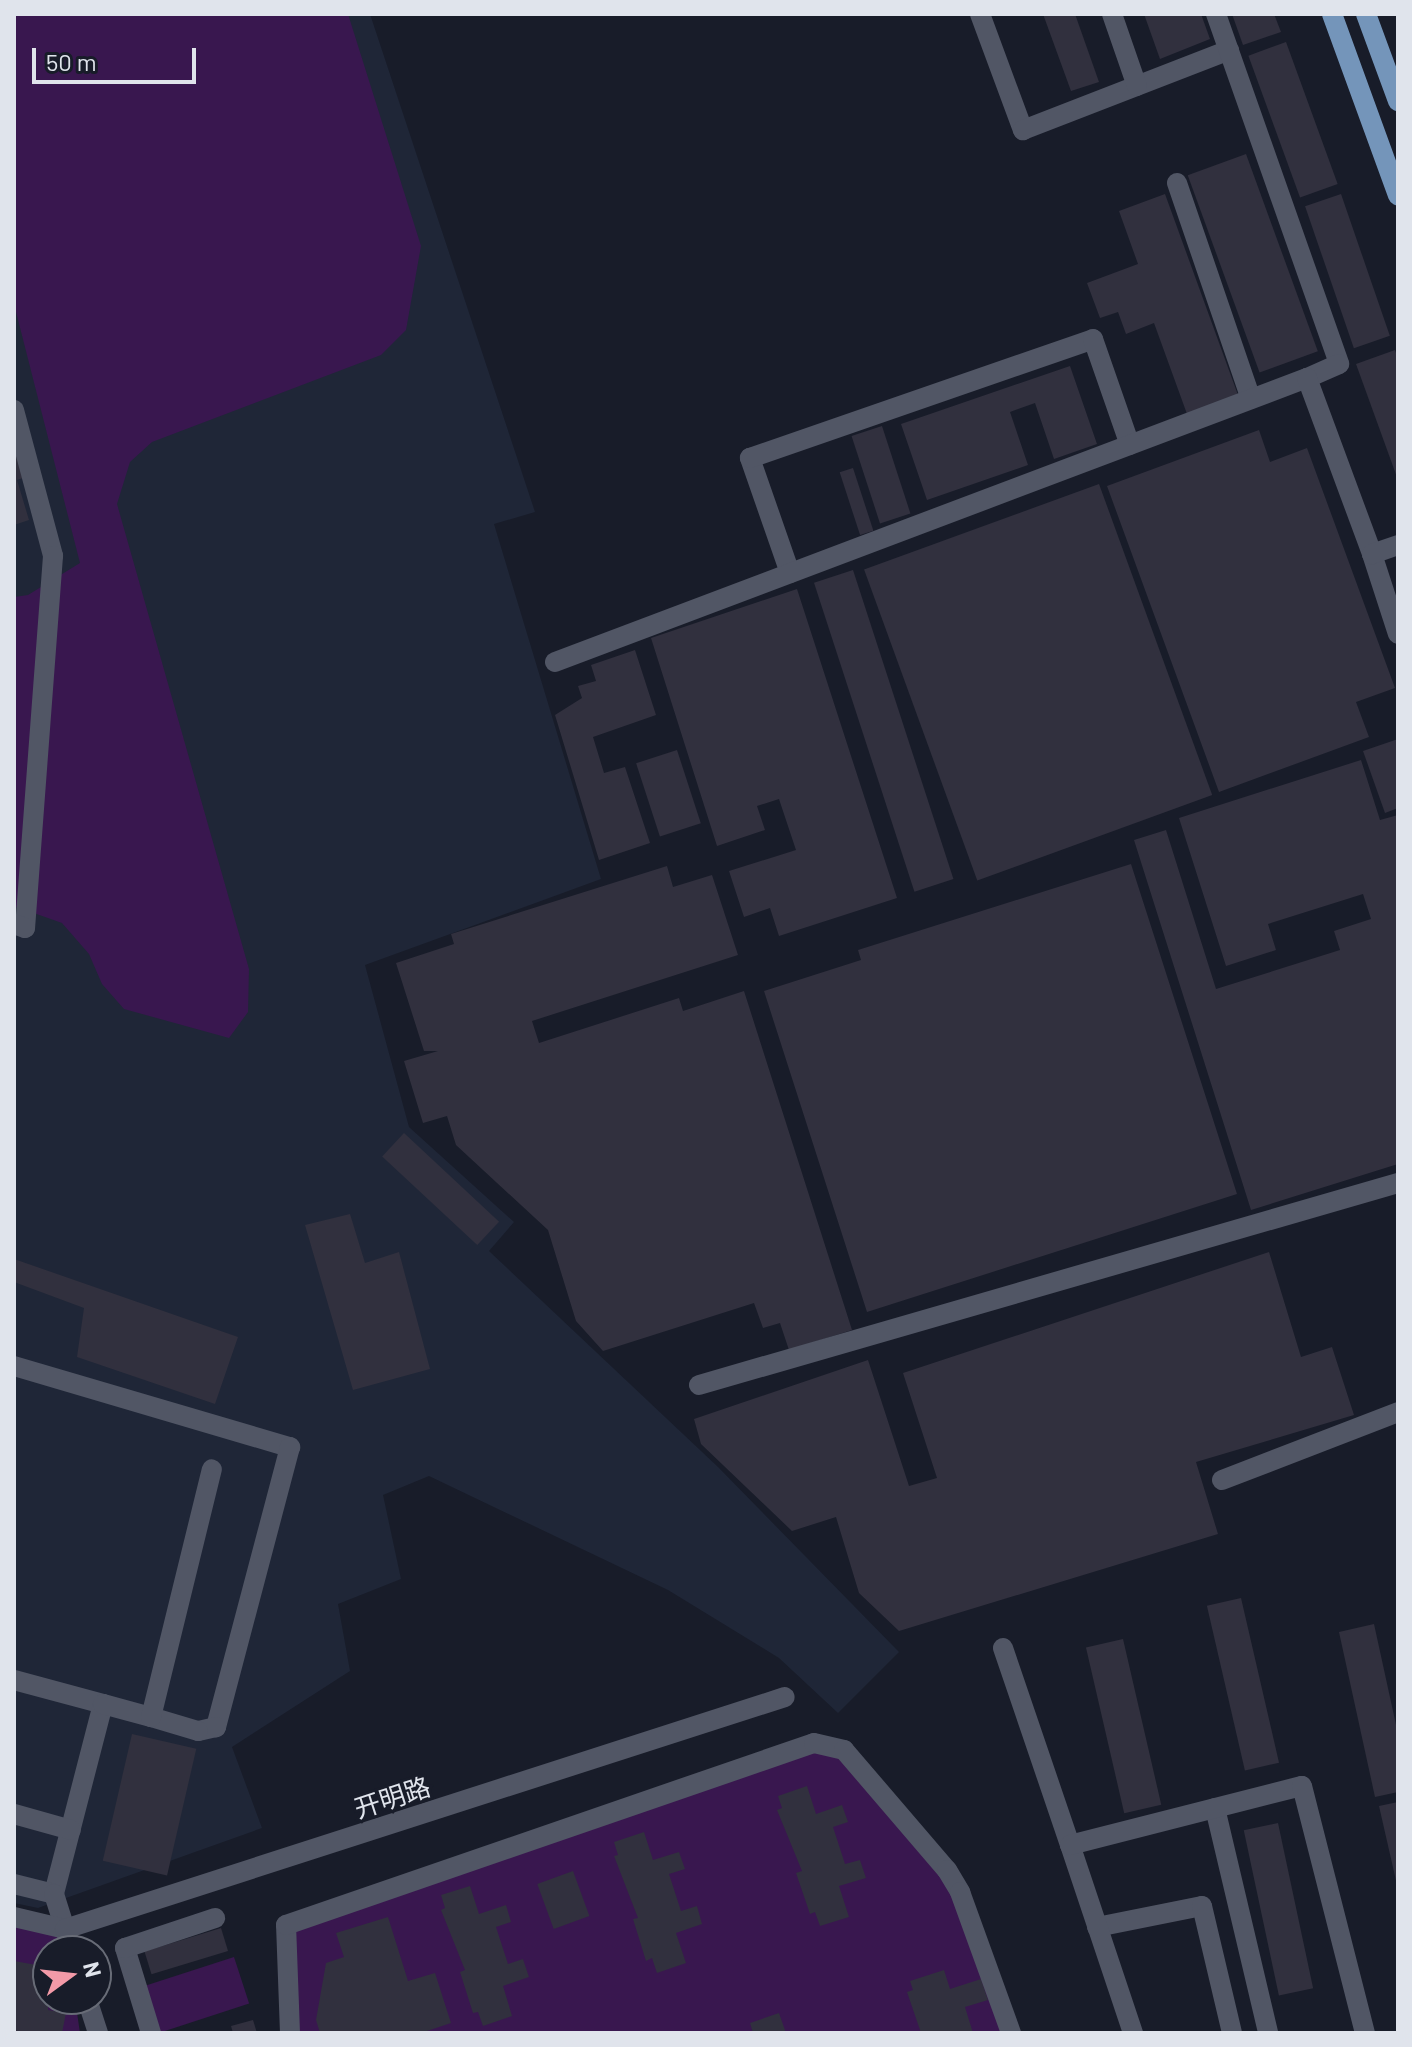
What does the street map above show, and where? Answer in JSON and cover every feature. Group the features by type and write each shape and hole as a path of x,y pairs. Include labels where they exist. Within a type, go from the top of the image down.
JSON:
{"main road":[{"path":"1332,14 1398,195"},
{"path":"1366,14 1398,101"}],"street":[{"path":"980,14 1023,130 1229,50"},
{"path":"1112,14 1137,86"},
{"path":"555,662 1339,364 1216,14"},
{"path":"1177,183 1251,399"},
{"path":"790,573 750,458 1093,339 1130,445"},
{"path":"1307,378 1398,634"},
{"path":"14,410 53,556 25,928 14,924"},
{"path":"1372,554 1398,545"},
{"path":"699,1385 1398,1183"},
{"path":"14,1366 290,1447 216,1727 198,1731 14,1680"},
{"path":"1222,1480 1398,1412"},
{"path":"151,1717 212,1469"},
{"path":"1003,1648 1133,2033"},
{"name":"开明路","path":"65,1929 785,1697"},
{"path":"67,1935 54,1894 103,1704"},
{"path":"290,2033 286,1925 814,1743 844,1750 947,1870 960,1892 1011,2033"},
{"path":"1070,1845 1302,1786 1365,2033"},
{"path":"1215,1808 1268,2033"},
{"path":"14,1814 71,1830"},
{"path":"14,1884 54,1894"},
{"path":"1097,1927 1202,1906 1232,2033"},
{"path":"14,1917 65,1929"},
{"path":"151,2033 125,1948 215,1918"}],"shaded area":[{"path":"14,14 370,14 535,512 494,524 601,879 365,965 409,1127 514,1222 489,1251 718,1467 899,1652 838,1713 779,1658 668,1590 429,1476 383,1495 401,1579 338,1604 350,1671 232,1747 262,1828 38,1908 14,1903"},
{"path":"14,14 348,14 421,246 406,330 381,355 152,442 130,462 117,504 249,969 248,1012 229,1038 124,1009 102,984 89,954 62,923 14,906 14,597 28,595 80,563 14,304"},
{"path":"814,1743 844,1750 947,1870 1011,2033 290,2033 286,1925"},
{"path":"14,1917 65,1929 66,1935 32,1935 32,2015 77,2015 80,2033 14,2033"},
{"path":"234,1957 249,2004 159,2033 144,1986"}],"building":[{"path":"1043,14 1075,14 1099,82 1071,91"},
{"path":"1144,14 1201,14 1210,39 1160,59"},
{"path":"1232,14 1274,14 1281,32 1243,45"},
{"path":"1286,42 1338,184 1300,198 1248,56"},
{"path":"1246,154 1318,351 1260,373 1188,175"},
{"path":"1165,194 1238,395 1187,414 1154,323 1126,334 1118,312 1100,318 1087,283 1138,264 1119,211"},
{"path":"1341,194 1390,336 1354,348 1305,206"},
{"path":"1395,350 1398,359 1398,480 1356,364"},
{"path":"1070,366 1097,444 1054,459 1035,403 1010,412 1028,465 927,500 901,424"},
{"path":"882,426 910,513 880,523 852,436"},
{"path":"1259,430 1270,462 1307,448 1395,688 1356,702 1369,737 1219,792 1107,486"},
{"path":"14,440 26,477 17,480 29,520 14,525"},
{"path":"853,468 873,531 860,535 840,472"},
{"path":"1099,484 1212,795 977,881 864,570"},
{"path":"853,570 953,879 914,892 814,583"},
{"path":"797,589 897,898 779,936 770,908 744,917 729,871 796,850 779,799 757,806 765,830 717,846 651,638"},
{"path":"635,650 656,715 593,737 604,773 625,767 650,843 599,860 555,715 582,698 578,686 596,681 591,665"},
{"path":"1398,739 1398,808 1385,813 1363,751"},
{"path":"677,750 701,823 660,837 636,763"},
{"path":"1361,760 1380,820 1398,815 1398,1164 1251,1210 1134,840 1166,830 1216,989 1340,950 1334,931 1371,919 1363,894 1268,924 1276,950 1226,966 1179,818"},
{"path":"1131,864 1237,1194 867,1312 764,991 861,960 858,950"},
{"path":"667,866 673,887 712,875 738,955 532,1021 539,1043 679,998 683,1011 744,991 852,1330 789,1350 780,1323 763,1328 754,1303 603,1351 576,1321 548,1230 456,1145 447,1116 423,1123 404,1061 438,1051 424,1051 396,963 454,944 451,934"},
{"path":"404,1133 499,1222 477,1245 382,1156"},
{"path":"350,1214 365,1263 399,1252 430,1369 353,1390 305,1225"},
{"path":"1269,1252 1301,1357 1332,1347 1354,1415 1196,1462 1218,1534 899,1631 859,1593 836,1517 792,1531 701,1444 694,1419 868,1360 909,1486 937,1478 903,1373"},
{"path":"14,1259 238,1337 215,1404 77,1357 84,1308 14,1282"},
{"path":"1241,1598 1279,1763 1245,1771 1207,1606"},
{"path":"1374,1624 1398,1734 1398,1792 1375,1797 1339,1632"},
{"path":"1123,1639 1161,1805 1124,1813 1086,1648"},
{"path":"132,1734 196,1749 167,1876 103,1861"},
{"path":"807,1786 816,1814 842,1805 848,1822 833,1827 845,1864 860,1860 866,1878 839,1886 849,1917 820,1926 815,1912 810,1914 796,1873 802,1871 777,1810 782,1808 778,1796"},
{"path":"1398,1802 1398,1884 1397,1885 1379,1806"},
{"path":"1278,1823 1313,1988 1279,1996 1244,1830"},
{"path":"644,1832 653,1860 679,1852 685,1869 669,1874 681,1911 697,1906 702,1924 676,1933 686,1963 657,1973 652,1958 646,1961 633,1919 638,1918 614,1856 618,1855 614,1842"},
{"path":"573,1871 589,1916 554,1929 537,1884"},
{"path":"470,1886 479,1914 506,1905 511,1922 496,1927 508,1964 523,1959 529,1977 503,1986 512,2016 483,2026 478,2012 473,2013 460,1972 465,1970 441,1910 445,1908 441,1895"},
{"path":"388,1917 408,1981 435,1973 451,2023 421,2033 320,2033 316,2020 326,1963 344,1957 336,1933"},
{"path":"221,1928 228,1951 152,1974 144,1951"},
{"path":"14,1961 32,1964 32,2015 66,2015 62,2033 14,2033"},
{"path":"944,1970 950,1989 981,1979 988,2000 965,2007 973,2033 921,2033 907,1992 913,1990 910,1981"},
{"path":"779,2013 786,2033 753,2033 750,2023"},
{"path":"253,2020 257,2033 233,2033 231,2026"}]}
